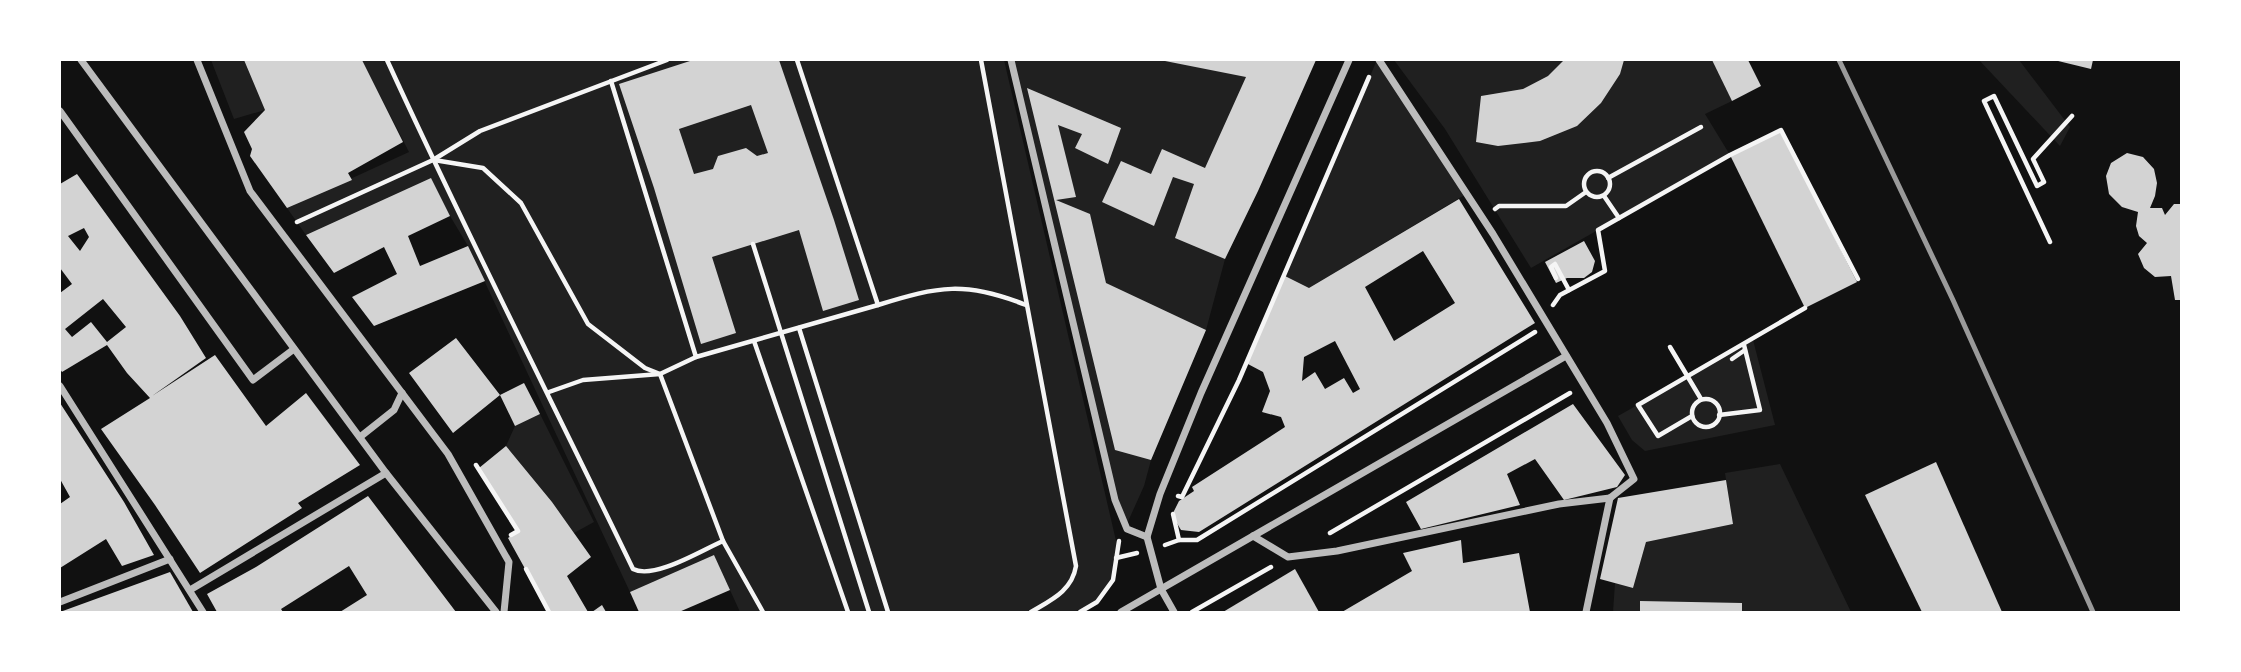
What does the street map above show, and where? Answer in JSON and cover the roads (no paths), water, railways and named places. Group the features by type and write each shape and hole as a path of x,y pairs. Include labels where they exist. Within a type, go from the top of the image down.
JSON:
{"street":[{"path":"81,60 386,473 496,612"},
{"path":"197,60 250,191 448,454 509,562 504,612"},
{"path":"1011,60 1115,500 1127,529 1147,537"},
{"path":"1174,612 1161,589 1147,537 1160,494 1201,393 1349,60"},
{"path":"1253,536 1289,557 1337,551 1559,504 1610,498 1634,479 1607,423 1482,217 1379,60"},
{"path":"60,111 253,380 294,349"},
{"path":"1121,612 1566,356"},
{"path":"60,386 203,612"},
{"path":"360,437 394,410 402,393"},
{"path":"190,590 386,473"},
{"path":"1586,612 1610,498"},
{"path":"60,602 170,559"}],"railway":[{"path":"1839,60 1953,300 2093,612"}]}
